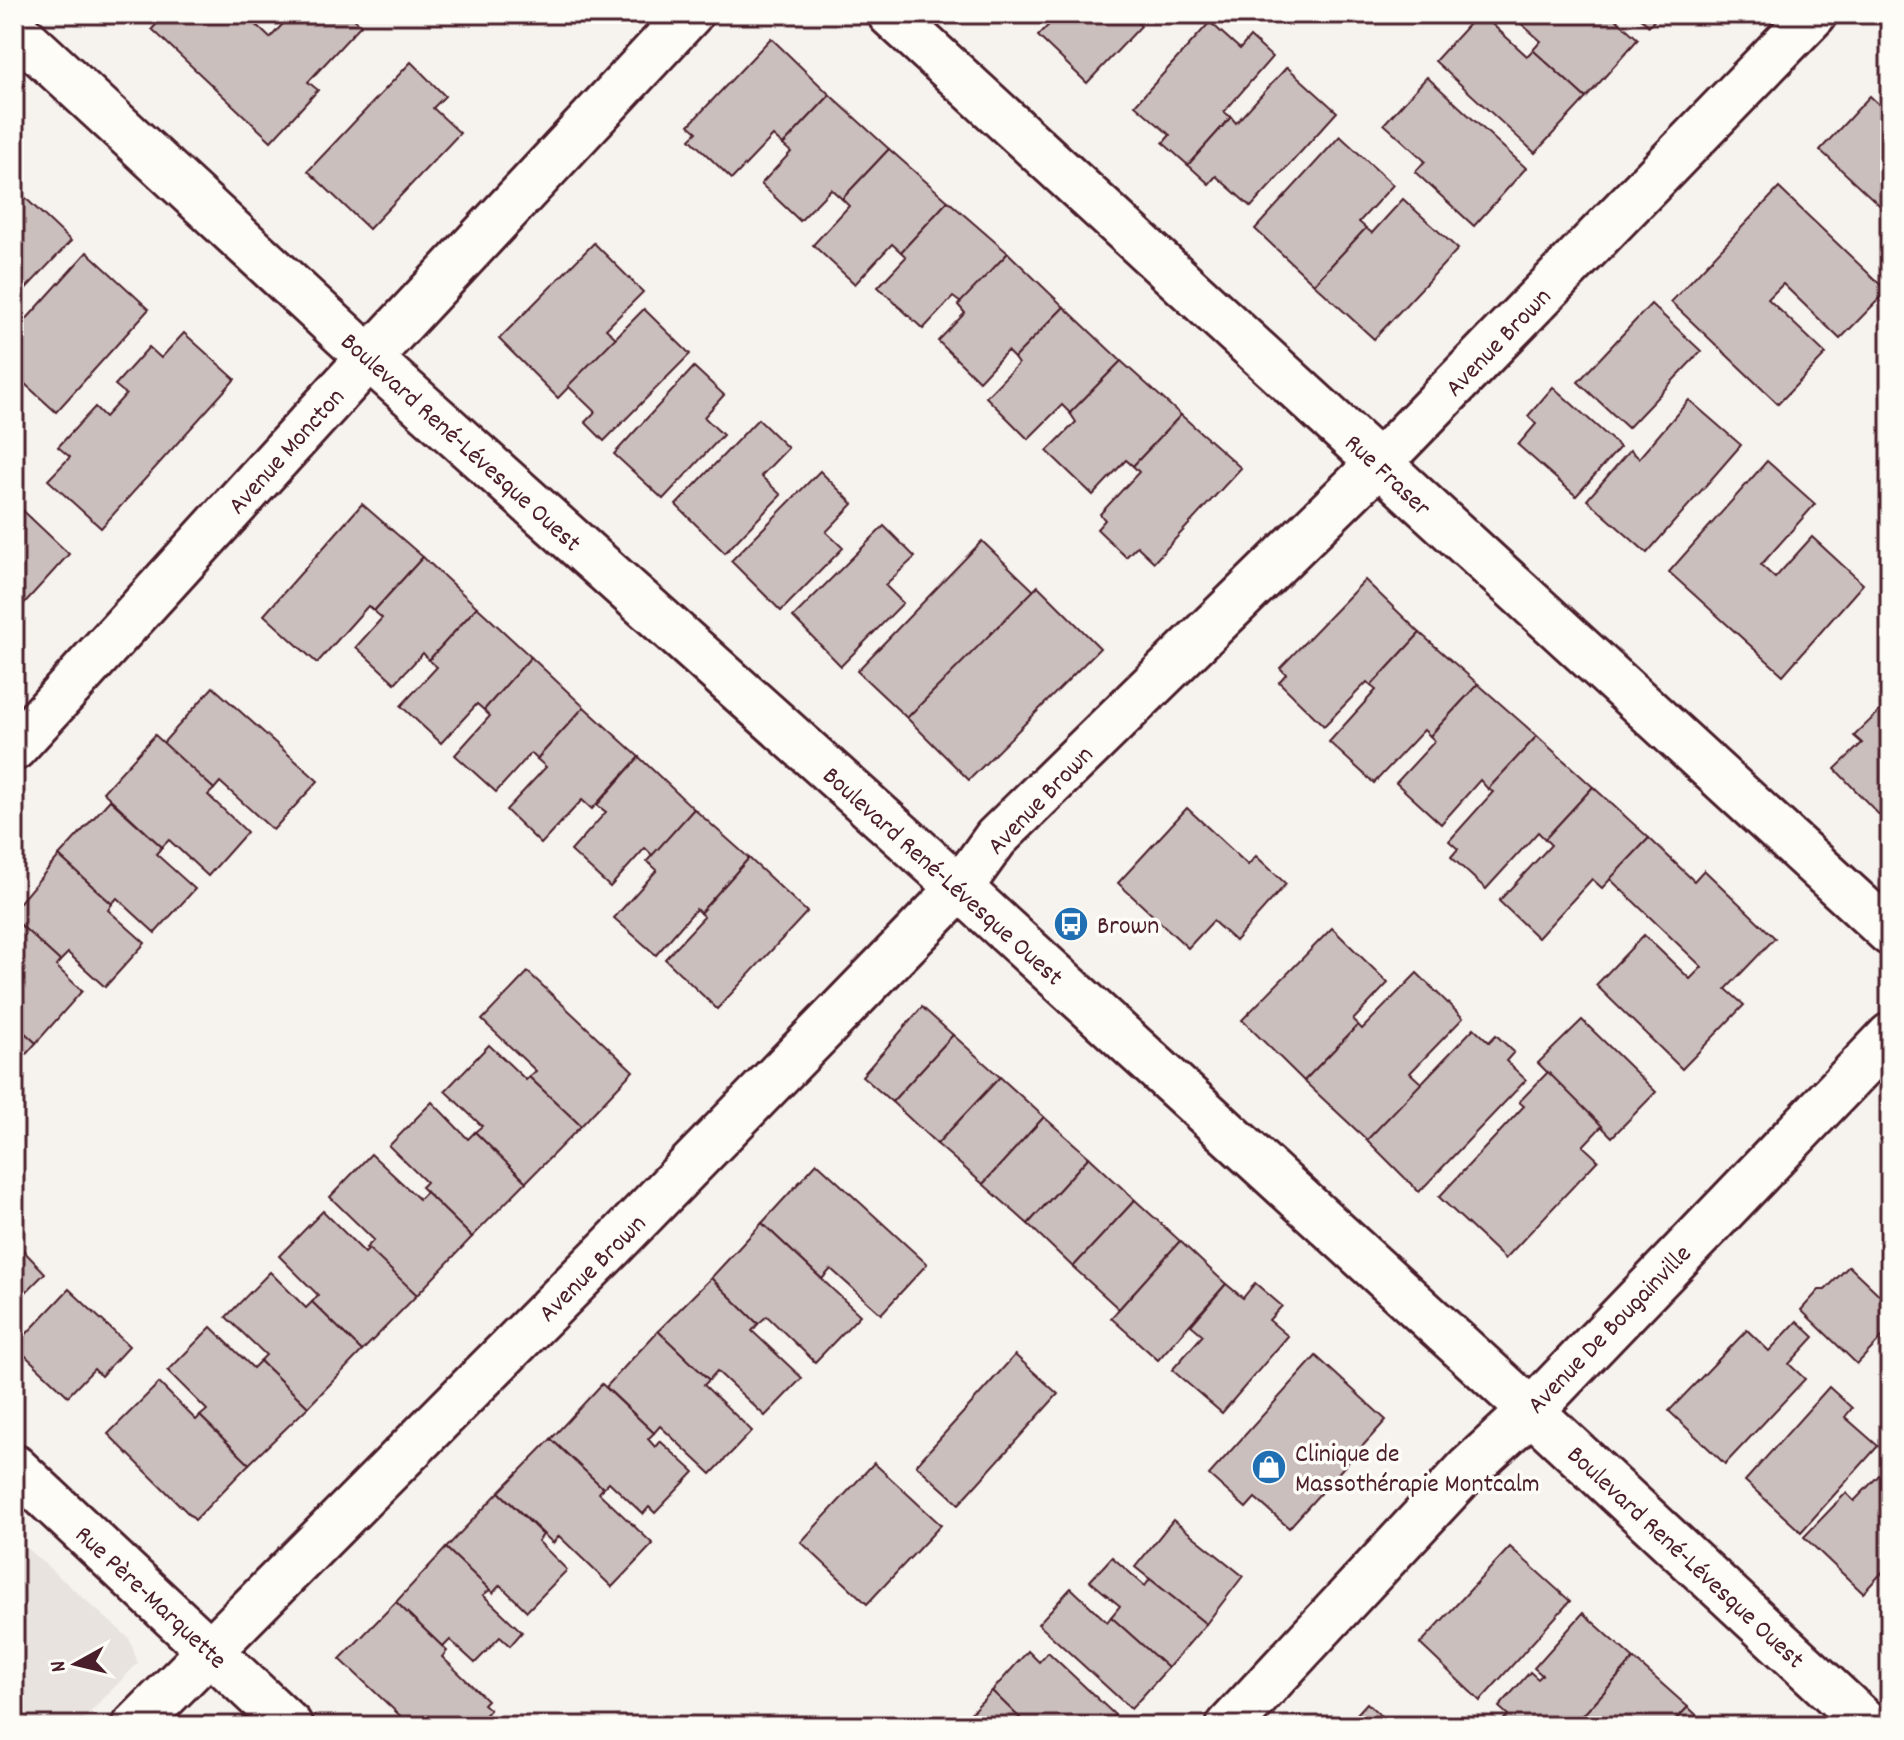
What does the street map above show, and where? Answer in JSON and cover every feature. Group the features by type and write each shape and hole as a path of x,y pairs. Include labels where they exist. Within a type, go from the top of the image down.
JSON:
{"street":[{"name":"Avenue Moncton","path":"14,748 369,358 690,14"},
{"name":"Rue Fraser","path":"890,14 1890,933"},
{"name":"Avenue Brown","path":"135,1726 609,1249 960,888 996,838 1378,464 1814,14"},
{"name":"Boulevard René-Lévesque Ouest","path":"14,29 369,358 960,888 1531,1411 1869,1726"},
{"name":"Avenue De Bougainville","path":"1229,1726 1468,1469 1531,1411 1890,1036"},
{"name":"Rue Père-Marquette","path":"14,1467 290,1726"}],"shaded area":[{"path":"14,1537 129,1638 138,1663 77,1726 14,1726"}],"building":[{"path":"166,14 257,14 251,20 270,38 292,14 349,14 361,25 308,82 318,90 271,141 152,29"},
{"path":"1059,14 1129,14 1141,26 1087,83 1038,36"},
{"path":"1478,14 1527,56 1533,50 1586,98 1535,153 1435,61"},
{"path":"1510,14 1610,14 1638,39 1586,98 1533,50 1541,41"},
{"path":"1636,14 1660,14 1649,26"},
{"path":"1210,22 1240,49 1250,37 1272,57 1224,112 1231,117 1188,165 1163,143 1170,135 1135,105"},
{"path":"771,38 830,95 783,145 773,136 732,179 690,139 697,132 689,125"},
{"path":"411,62 445,96 433,108 460,133 369,229 308,171"},
{"path":"1287,67 1337,112 1251,207 1216,176 1209,184 1188,165 1231,117 1236,123"},
{"path":"1427,77 1526,168 1474,226 1415,172 1425,161 1384,124"},
{"path":"830,95 889,149 842,199 831,189 800,221 761,184 791,152 783,145"},
{"path":"1870,96 1890,115 1890,215 1820,150"},
{"path":"1340,136 1393,185 1359,222 1366,228 1314,284 1255,229"},
{"path":"889,149 948,201 901,252 892,244 855,284 813,245 849,206 842,199"},
{"path":"1779,188 1887,291 1840,339 1783,284 1768,299 1826,354 1778,404 1671,302"},
{"path":"18,191 71,241 14,301 14,194"},
{"path":"1403,199 1458,249 1374,339 1314,284 1366,228 1372,233"},
{"path":"948,201 1008,253 961,303 953,297 923,329 878,287 906,257 901,252"},
{"path":"594,243 643,292 606,329 616,338 558,398 499,339"},
{"path":"87,252 149,309 56,412 14,374 14,333"},
{"path":"1008,253 1064,307 1014,358 1007,351 979,381 938,341 965,313 958,305"},
{"path":"1651,304 1701,351 1628,428 1578,382"},
{"path":"1064,307 1121,361 1070,413 1062,405 1028,439 986,397 1018,364 1014,358"},
{"path":"644,309 690,354 604,441 585,422 595,412 568,386"},
{"path":"184,333 235,379 101,528 48,480 70,457 58,447 95,407 105,417 126,394 115,385 149,347 161,358"},
{"path":"1121,361 1181,415 1133,466 1126,460 1093,495 1047,451 1076,422 1070,413"},
{"path":"694,367 724,395 704,417 723,435 663,499 614,454"},
{"path":"1553,387 1620,447 1576,496 1518,445 1536,424 1528,416"},
{"path":"1689,400 1741,445 1647,553 1587,500 1630,450 1639,458"},
{"path":"1181,415 1241,468 1154,562 1137,546 1126,557 1097,529 1105,520 1100,514 1139,472 1133,466"},
{"path":"758,419 788,448 761,476 781,495 725,553 676,505"},
{"path":"1767,461 1815,504 1761,565 1775,578 1812,537 1863,584 1783,675 1669,572"},
{"path":"820,471 853,504 826,532 843,548 781,611 731,561"},
{"path":"14,502 69,554 19,609 14,604"},
{"path":"362,504 423,557 374,611 368,606 317,663 264,615"},
{"path":"884,526 915,557 885,585 903,603 841,666 793,617"},
{"path":"982,541 1034,591 907,718 857,671"},
{"path":"423,557 477,607 429,660 423,653 395,683 356,647 382,618 374,611"},
{"path":"1365,580 1420,633 1371,686 1367,682 1324,726 1279,682 1286,674 1280,668"},
{"path":"1038,586 1100,648 969,780 907,718"},
{"path":"477,607 531,657 484,710 477,704 441,743 401,706 437,667 429,660"},
{"path":"1420,633 1478,684 1430,736 1424,730 1374,783 1329,742 1376,690 1371,686"},
{"path":"531,657 584,707 537,759 531,753 496,792 455,755 490,716 484,710"},
{"path":"1478,684 1537,736 1488,789 1480,780 1441,824 1396,783 1435,741 1430,736"},
{"path":"213,687 318,781 273,830 220,782 214,789 163,743"},
{"path":"1890,701 1890,817 1885,821 1835,769 1862,743 1854,736"},
{"path":"584,707 639,757 592,809 582,800 541,844 506,810 546,767 537,759"},
{"path":"155,735 214,789 208,795 247,832 208,876 169,840 162,847 103,792"},
{"path":"1537,736 1593,787 1545,839 1538,832 1486,889 1451,857 1458,849 1449,841 1493,792 1488,789"},
{"path":"639,757 694,809 653,856 645,848 610,887 571,851 606,812 597,805"},
{"path":"1593,787 1649,838 1602,888 1592,879 1538,938 1499,901 1551,845 1545,839"},
{"path":"110,800 162,847 156,854 195,889 155,933 117,898 112,904 59,856"},
{"path":"1187,808 1248,865 1256,856 1286,884 1235,941 1213,921 1188,948 1118,883"},
{"path":"694,809 749,858 700,913 696,909 656,955 614,918 657,870 647,861"},
{"path":"1649,838 1694,881 1704,870 1775,938 1726,989 1744,1005 1682,1069 1596,985 1644,935 1690,979 1702,967 1610,879"},
{"path":"59,856 112,904 108,910 145,943 105,987 68,953 60,961 14,919 14,909"},
{"path":"749,858 807,912 717,1009 665,959 704,917 700,913"},
{"path":"14,919 60,961 56,966 82,991 36,1043 14,1023"},
{"path":"1332,928 1388,983 1353,1020 1358,1025 1304,1081 1242,1020"},
{"path":"528,972 633,1071 581,1126 529,1077 536,1071 482,1020"},
{"path":"1417,973 1463,1018 1410,1073 1422,1084 1367,1140 1304,1081 1358,1025 1362,1029"},
{"path":"922,1007 953,1035 892,1102 862,1076"},
{"path":"1582,1020 1656,1092 1612,1137 1538,1063"},
{"path":"14,1023 36,1043 14,1068"},
{"path":"1474,1028 1489,1042 1496,1035 1514,1052 1506,1061 1526,1080 1419,1192 1367,1140"},
{"path":"953,1035 1000,1077 937,1144 892,1102"},
{"path":"489,1045 526,1080 529,1077 581,1126 526,1182 475,1132 482,1126 445,1091"},
{"path":"1548,1072 1602,1126 1583,1146 1598,1160 1505,1259 1439,1197 1524,1106 1519,1102"},
{"path":"1000,1077 1044,1117 983,1184 937,1144"},
{"path":"432,1102 468,1139 475,1132 526,1182 472,1237 421,1187 426,1182 389,1146"},
{"path":"1044,1117 1089,1157 1028,1224 983,1184"},
{"path":"371,1154 419,1199 426,1192 472,1237 417,1295 366,1248 374,1240 330,1197"},
{"path":"1089,1157 1135,1200 1073,1267 1028,1224"},
{"path":"817,1163 927,1264 881,1314 831,1269 822,1279 762,1223"},
{"path":"1135,1200 1180,1241 1119,1309 1073,1267"},
{"path":"323,1211 365,1253 369,1249 417,1295 362,1351 312,1302 318,1295 279,1256"},
{"path":"762,1223 860,1315 815,1362 767,1316 758,1324 711,1278"},
{"path":"14,1241 45,1273 14,1304"},
{"path":"1180,1241 1226,1284 1158,1360 1111,1318"},
{"path":"1849,1266 1890,1305 1890,1329 1857,1364 1801,1310 1819,1290 1825,1290"},
{"path":"270,1272 306,1308 312,1302 362,1351 308,1407 260,1361 266,1355 226,1317"},
{"path":"711,1278 758,1324 752,1331 802,1378 765,1416 717,1371 709,1380 658,1331"},
{"path":"1255,1283 1282,1306 1269,1320 1288,1336 1222,1413 1172,1370 1203,1335 1191,1325 1226,1284 1243,1298"},
{"path":"69,1289 129,1346 101,1376 94,1369 68,1396 15,1346"},
{"path":"1797,1321 1814,1337 1789,1364 1805,1379 1725,1464 1669,1411 1747,1330 1769,1351"},
{"path":"211,1327 253,1368 260,1361 308,1407 249,1464 200,1416 207,1410 168,1371"},
{"path":"658,1331 709,1380 704,1385 752,1431 711,1474 660,1426 654,1433 606,1387"},
{"path":"1015,1355 1058,1394 959,1504 916,1465"},
{"path":"1316,1356 1386,1420 1289,1528 1255,1498 1246,1508 1209,1475"},
{"path":"159,1383 196,1420 200,1416 249,1464 195,1520 108,1434"},
{"path":"602,1384 654,1433 648,1439 655,1447 660,1441 694,1472 655,1513 649,1507 643,1514 609,1482 603,1488 551,1439"},
{"path":"1829,1387 1852,1408 1845,1417 1878,1446 1801,1532 1745,1481"},
{"path":"551,1439 603,1488 599,1493 653,1544 612,1587 559,1536 553,1543 499,1492"},
{"path":"874,1463 941,1525 867,1604 801,1542"},
{"path":"1884,1470 1890,1476 1890,1564 1863,1593 1804,1537 1846,1493 1854,1501"},
{"path":"499,1492 543,1535 538,1541 567,1570 527,1611 500,1585 493,1593 446,1548"},
{"path":"1173,1520 1243,1576 1206,1624 1135,1567"},
{"path":"1510,1547 1570,1601 1480,1701 1420,1644"},
{"path":"446,1548 490,1590 483,1595 522,1632 510,1646 500,1637 475,1663 450,1640 443,1647 396,1602"},
{"path":"1112,1557 1145,1586 1150,1579 1206,1624 1168,1668 1111,1617 1120,1606 1090,1581"},
{"path":"1071,1588 1107,1622 1111,1617 1168,1668 1131,1709 1038,1624"},
{"path":"396,1602 447,1651 442,1657 487,1700 483,1704 490,1710 476,1726 411,1726 340,1659"},
{"path":"1583,1613 1634,1659 1577,1722 1572,1716 1563,1726 1501,1726 1508,1715 1499,1707 1530,1672 1538,1679 1542,1675 1534,1668"},
{"path":"1028,1651 1039,1662 1048,1652 1115,1715 1104,1726 1028,1726 992,1691"},
{"path":"1634,1659 1688,1707 1670,1726 1582,1726 1577,1722"},
{"path":"992,1691 1028,1726 958,1726"},
{"path":"1367,1703 1392,1726 1346,1726"},
{"path":"1688,1707 1708,1726 1670,1726"}],"place":[{"name":"Brown","path":"1071,924"},
{"name":"Clinique de Massothérapie Montcalm","path":"1269,1467"}]}
